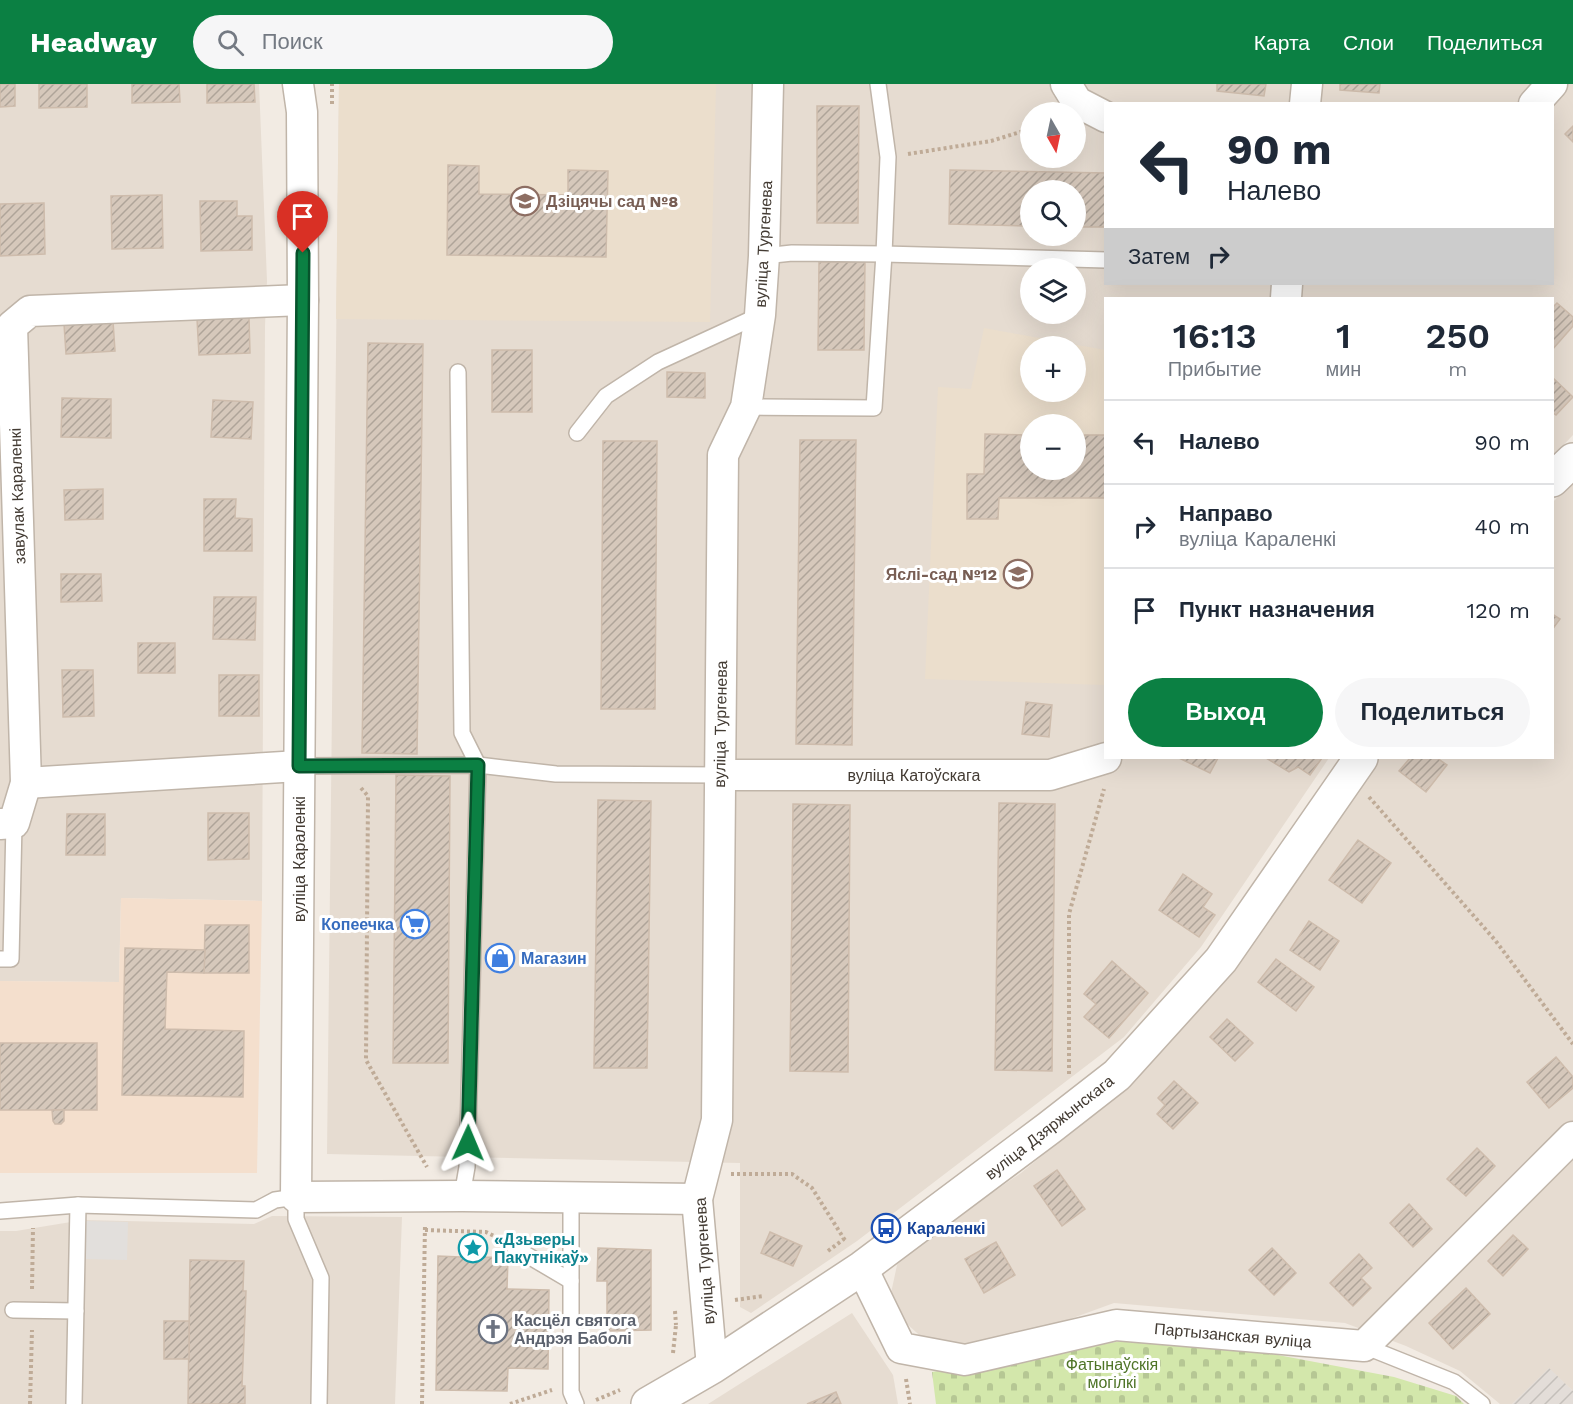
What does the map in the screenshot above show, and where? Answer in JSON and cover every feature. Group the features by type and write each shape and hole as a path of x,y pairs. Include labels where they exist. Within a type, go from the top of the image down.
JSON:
{"street":[{"name":"вуліца Караленкі","path":"296,1197 303,300 302,111 298,84"},
{"name":"вуліца Тургенева","path":"712,1367 700,1186 717,1120 723,455 746,407 760,315 764,256 768,84"},
{"path":"1066,84 1077,102 1104,116"},
{"path":"1305,102 1307,84"},
{"path":"1536,102 1552,84"},
{"name":"завулак Караленкі","path":"7,824 26,783 12,326 30,311 303,300"},
{"path":"1554,478 1573,460"},
{"path":"26,783 299,766"},
{"name":"вуліца Дзяржынскага","path":"648,1404 712,1367 862,1268 1117,1075 1221,960 1355,766"},
{"name":"вуліца Катоўскага","path":"719,775 1050,775 1106,769"},
{"path":"1364,1346 1573,1137"},
{"path":"296,1197 572,1196 700,1186"},
{"name":"Партызанская вуліца","path":"862,1268 901,1348 965,1360 1116,1325 1364,1346"}],"lane":[{"path":"746,407 874,408 885,254 888,157 878,84"},
{"path":"764,256 792,253 885,254 1104,260"},
{"path":"578,433 606,396 658,362 760,315"},
{"path":"458,372 462,733 478,765 468,1167 462,1196"},
{"path":"299,766 478,765 555,774 719,775"},
{"path":"0,959 11,959 7,824"},
{"path":"572,1196 571,1392 576,1404"},
{"path":"0,1211 78,1205 256,1210 275,1200 296,1197 296,1219 321,1278 319,1404"},
{"path":"75,1404 78,1205"},
{"path":"515,1248 571,1281"},
{"path":"13,1310 76,1311"},
{"path":"1364,1346 1454,1382 1482,1404"}],"path":[{"path":"332,84 332,108"},
{"path":"888,157 991,141 1020,132"},
{"path":"342,765 368,796 366,1060 426,1167 468,1167"},
{"path":"1355,766 1495,940 1573,1044"},
{"path":"1069,1081 1069,914 1106,769"},
{"path":"700,1186 792,1174 812,1188 862,1268"},
{"path":"30,1404 34,1208"},
{"path":"422,1404 425,1217"},
{"path":"425,1230 486,1232 515,1248"},
{"path":"473,1248 474,1231"},
{"path":"844,1239 855,1236"},
{"path":"510,1404 571,1384"}],"shaded area":[{"path":"0,84 259,84 267,281 262,901 121,898 119,982 0,981"},
{"path":"339,84 1573,84 1573,435 1554,455 1554,297 1104,297 1104,759 1328,759 1201,947 1124,1037 857,1241 751,1313 740,1307 740,1163 327,1154"},
{"name":"Дзіцячы сад №8","path":"339,84 716,84 710,322 336,319"},
{"name":"Яслі-сад №12","path":"984,328 1028,336 1020,336 1020,402 1086,402 1086,347 1104,350 1104,685 925,679 938,387 971,389"},
{"path":"1573,481 1573,1391 1549,1369 1512,1404 1500,1404 1460,1371 1406,1346 1345,1323 1114,1303 1048,1327 957,1351 927,1342 906,1323 891,1293 899,1256 1021,1173 1126,1086 1373,759 1554,759 1554,501"},
{"path":"121,898 262,901 257,1173 0,1173 0,981 119,982"},
{"path":"272,1216 402,1217 395,1404 0,1404 0,1231 16,1231 83,1220 254,1224"},
{"path":"86,1221 128,1222 127,1260 85,1259"},
{"path":"852,1313 893,1375 898,1404 708,1404"},
{"path":"1549,1368 1573,1391 1573,1404 1512,1404"}],"green space":[{"name":"Фатынаўскія могілкі","path":"1122,1341 1241,1348 1394,1377 1456,1396 1464,1404 936,1404 932,1372"}],"building":[{"path":"0,84 15,84 15,106 0,107"},
{"path":"39,84 87,84 87,107 39,108"},
{"path":"132,84 179,84 180,102 132,103"},
{"path":"207,84 254,84 255,102 207,103"},
{"path":"1217,84 1266,84 1264,96 1217,91"},
{"path":"1340,84 1380,84 1379,93 1340,90"},
{"path":"817,106 859,106 858,223 817,223"},
{"path":"1573,126 1573,142 1565,134"},
{"path":"448,165 479,166 479,194 568,195 568,170 608,171 606,257 447,255"},
{"path":"950,170 1104,173 1104,227 1086,227 1086,180 1020,180 1020,226 949,224"},
{"path":"162,195 163,248 112,249 111,196"},
{"path":"200,201 237,201 237,216 252,216 252,250 201,251"},
{"path":"44,203 45,254 0,256 0,204"},
{"path":"819,262 865,262 864,350 818,350"},
{"path":"1557,303 1573,317 1573,326 1554,348 1554,306"},
{"path":"249,317 250,353 199,355 197,319"},
{"path":"113,321 115,351 66,354 64,324"},
{"path":"368,343 423,344 417,754 362,753"},
{"path":"492,350 532,350 532,412 492,412"},
{"path":"667,372 705,373 705,398 667,397"},
{"path":"1554,379 1573,397 1556,415 1554,414"},
{"path":"62,398 111,399 111,438 61,437"},
{"path":"213,400 253,402 251,439 211,437"},
{"path":"985,434 1020,435 1020,480 1086,480 1086,435 1104,435 1104,498 999,498 998,519 967,519 967,474 984,474"},
{"path":"800,440 856,440 852,745 796,744"},
{"path":"603,441 657,441 655,709 601,709"},
{"path":"103,489 103,519 65,520 64,490"},
{"path":"204,499 236,499 235,518 252,519 252,551 204,551"},
{"path":"61,574 101,574 102,601 61,602"},
{"path":"214,597 256,597 255,640 213,639"},
{"path":"1554,615 1560,619 1554,627"},
{"path":"138,643 175,643 175,673 138,673"},
{"path":"62,670 93,670 94,716 63,717"},
{"path":"219,675 259,675 259,716 219,716"},
{"path":"1026,702 1052,705 1049,737 1022,734"},
{"path":"1181,759 1217,759 1210,773"},
{"path":"1268,759 1321,759 1310,775 1298,767 1289,772"},
{"path":"1409,759 1438,759 1447,765 1426,792 1399,771"},
{"path":"396,775 450,776 448,1063 393,1063"},
{"path":"598,800 651,801 647,1068 594,1068"},
{"path":"999,803 1055,804 1052,1071 995,1070"},
{"path":"793,804 850,805 848,1072 790,1071"},
{"path":"208,813 249,813 249,859 208,860"},
{"path":"67,814 105,814 105,855 66,855"},
{"path":"1358,840 1391,863 1362,903 1329,880"},
{"path":"1183,874 1212,894 1203,907 1215,915 1199,937 1159,910"},
{"path":"1309,921 1339,941 1320,970 1290,950"},
{"path":"205,925 249,925 249,973 204,973"},
{"path":"125,948 205,950 204,973 167,972 165,1029 244,1031 243,1097 122,1095"},
{"path":"1276,959 1314,987 1296,1011 1258,982"},
{"path":"1112,961 1148,993 1109,1038 1084,1017 1096,1004 1084,994"},
{"path":"1227,1019 1253,1043 1235,1061 1210,1037"},
{"path":"0,1043 97,1043 97,1110 0,1110"},
{"path":"1556,1057 1573,1077 1573,1088 1549,1108 1527,1082"},
{"path":"1174,1081 1198,1103 1173,1129 1157,1114 1165,1105 1158,1098"},
{"path":"52,1110 64,1110 64,1121 61,1124 55,1124 53,1121"},
{"path":"1477,1148 1495,1166 1466,1196 1447,1179"},
{"path":"1057,1170 1085,1209 1062,1226 1034,1186"},
{"path":"1409,1204 1432,1229 1413,1247 1390,1223"},
{"path":"770,1232 802,1246 793,1266 761,1253"},
{"path":"1513,1235 1528,1249 1503,1276 1488,1261"},
{"path":"996,1242 1015,1275 984,1293 965,1259"},
{"name":"Касцёл святога Андрэя Баболі","path":"461,1248 485,1248 485,1257 508,1258 507,1289 549,1290 548,1369 508,1368 507,1391 436,1390 438,1256 461,1257"},
{"path":"598,1248 651,1250 651,1330 607,1331 607,1281 597,1281"},
{"path":"1272,1248 1296,1273 1274,1295 1249,1270"},
{"path":"1359,1254 1372,1268 1361,1278 1371,1288 1353,1306 1330,1283"},
{"path":"190,1260 244,1261 243,1291 246,1291 242,1386 245,1386 245,1404 188,1404"},
{"path":"1466,1288 1490,1314 1453,1349 1429,1323"},
{"path":"164,1321 189,1321 189,1359 164,1359"},
{"path":"836,1392 841,1404 807,1404"}],"place":[{"name":"Дзіцячы сад №8","path":"525,201"},
{"name":"Яслі-сад №12","path":"1018,574"},
{"name":"Копеечка","path":"415,924"},
{"name":"Магазин","path":"500,958"},
{"name":"Караленкі","path":"886,1228"},
{"name":"«Дзьверы Пакутнікаў»","path":"473,1248"},
{"name":"Касцёл святога Андрэя Баболі","path":"493,1329"}],"route":[{"path":"303,253 299,766 478,765 468,1143"}]}
